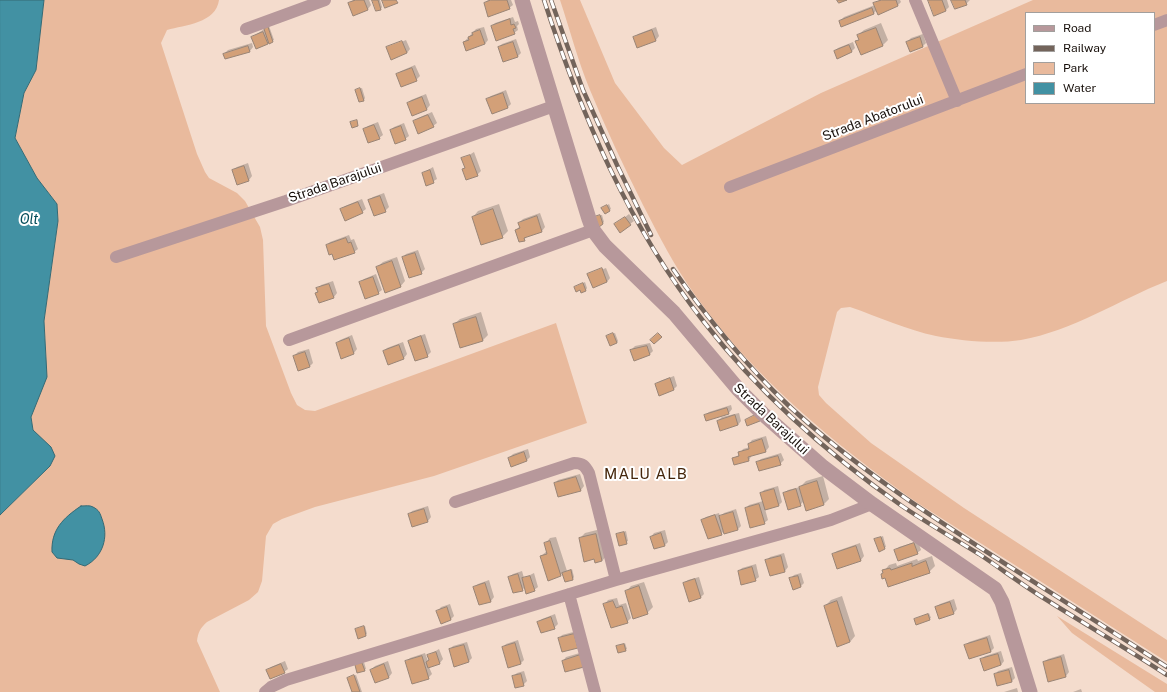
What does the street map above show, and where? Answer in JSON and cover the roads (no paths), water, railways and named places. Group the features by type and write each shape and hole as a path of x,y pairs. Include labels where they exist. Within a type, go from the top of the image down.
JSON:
{"street":[{"path":"246,29 325,0"},
{"name":"Strada Barajului","path":"522,0 594,230 605,246 674,313 738,390 823,467 872,504 995,589 1002,602 1030,692"},
{"path":"915,0 957,100"},
{"path":"1155,25 1167,20"},
{"name":"Strada Abatorului","path":"730,187 1025,74"},
{"name":"Strada Barajului","path":"116,257 286,201 554,106"},
{"path":"290,340 594,230"},
{"path":"455,502 574,463 580,463 585,466 589,473 616,580"},
{"path":"265,692 271,687 286,680 616,580 831,520 872,504"},
{"path":"569,594 595,692"}],"water":[{"name":"Olt","path":"0,0 44,0 36,70 24,93 15,138 37,178 57,204 58,221 44,321 47,377 31,417 33,430 51,447 55,456 50,466 0,515"},
{"path":"81,506 90,506 95,508 100,513 105,533 103,546 100,552 85,566 73,560 57,558 52,552 52,544 59,525"}],"railway":[{"path":"544,0 558,43 591,127 630,208 677,286 704,322 748,374 796,422 848,466 902,506 979,554 1042,597 1167,675"},
{"path":"551,0 583,90 651,235"},
{"path":"673,269 699,305 742,358 789,406 840,450 948,527 1167,667"}],"district":[{"name":"MALU ALB","path":"646,474"}]}
